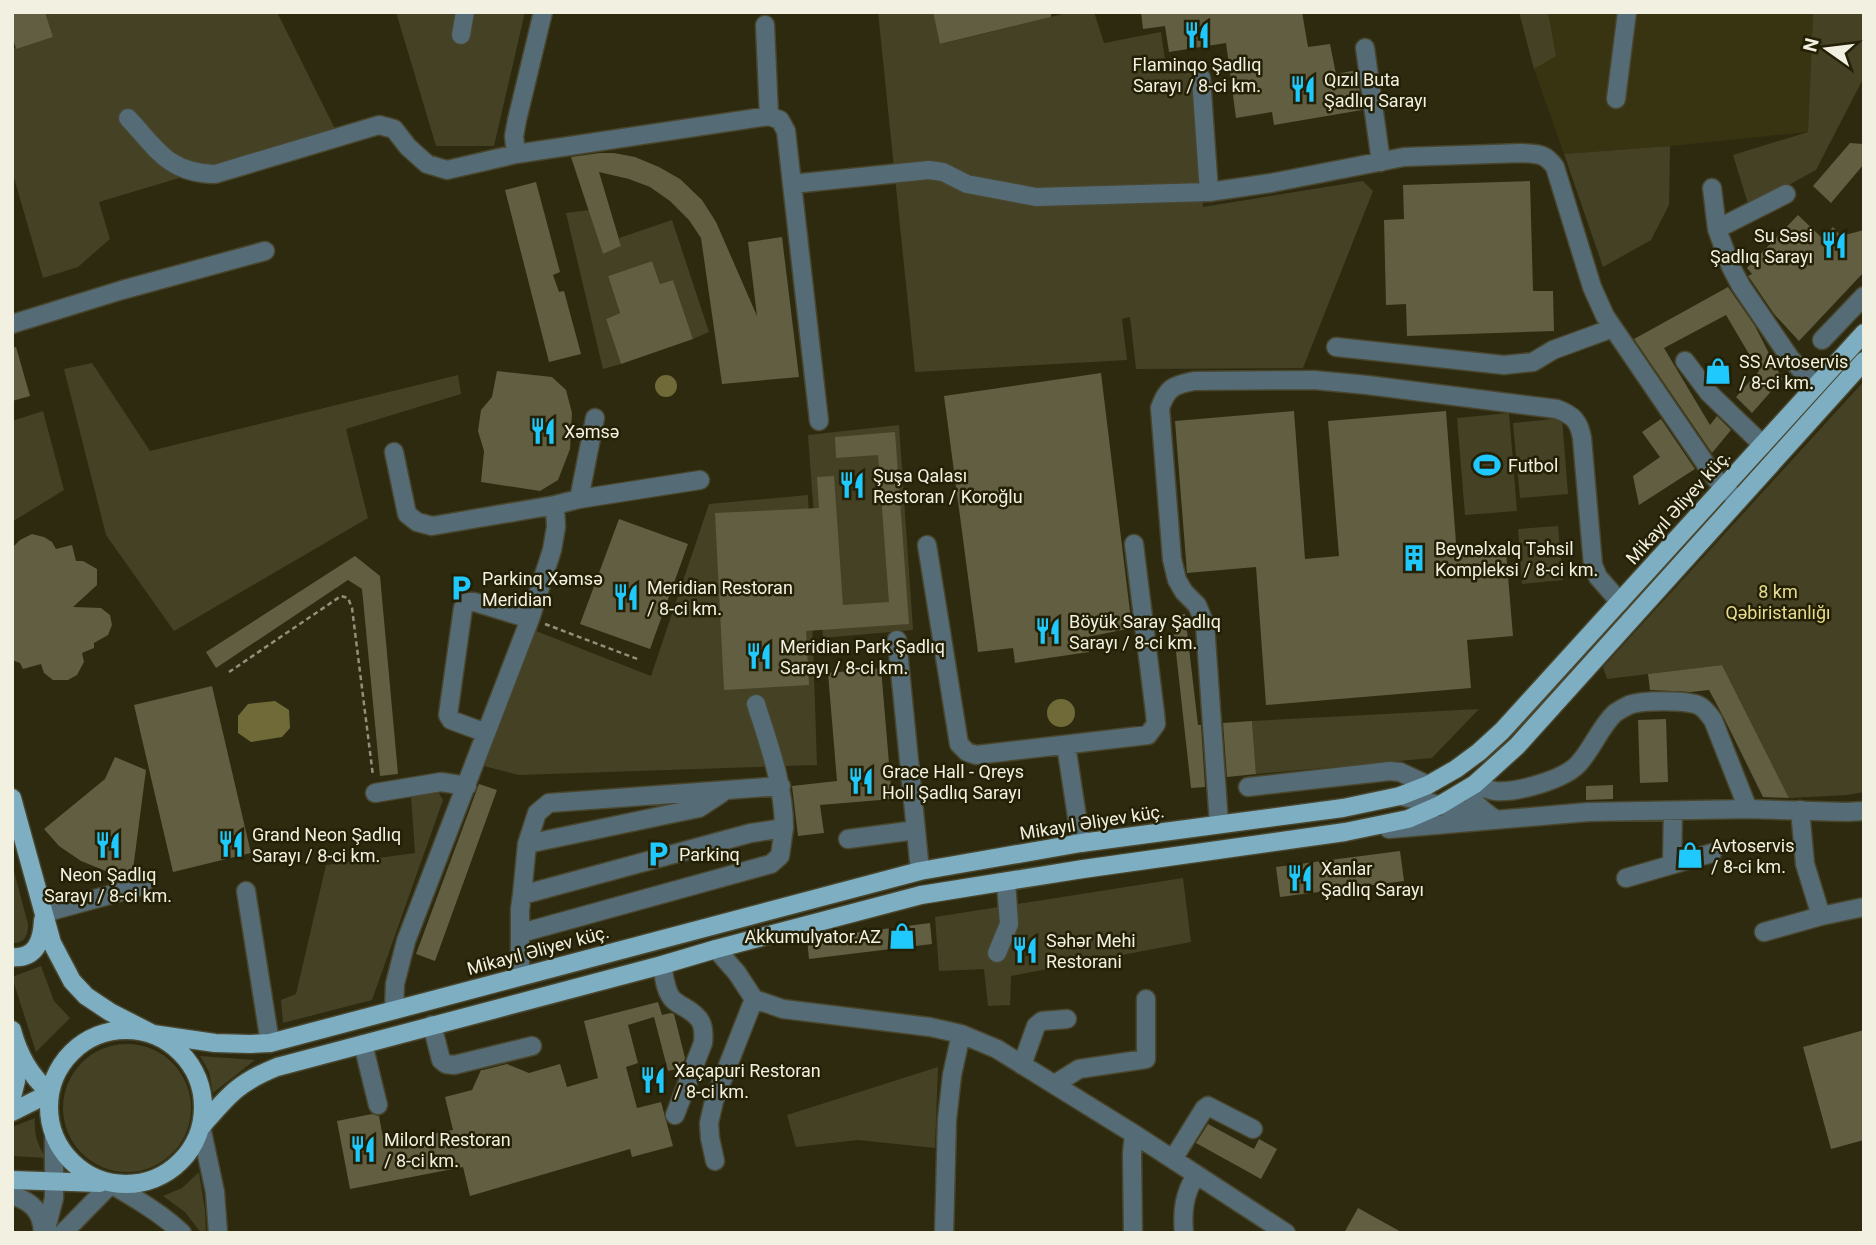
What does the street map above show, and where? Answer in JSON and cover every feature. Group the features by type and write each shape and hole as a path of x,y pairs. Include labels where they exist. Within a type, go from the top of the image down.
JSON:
{"main road":[{"name":"Mikayıl Əliyev küç.","path":"153,1034 215,1043 270,1043 920,871 1082,843 1343,808 1400,796 1428,785 1456,769 1502,731 1864,333"},
{"path":"201,1127 230,1093 260,1073 277,1067 921,895 1345,832 1408,819 1440,805 1475,784 1517,746 1864,360"},
{"path":"12,798 52,943 72,981 94,1002 170,1043 184,1056 195,1072 204,1109 201,1127 192,1149 176,1166 157,1179 134,1185 12,1180"},
{"path":"12,957 24,957 33,952 43,930 44,913"},
{"path":"111,1184 82,1172 66,1157 54,1138 49,1116 50,1093 57,1072 70,1054 88,1040 109,1032 131,1030 153,1034"},
{"path":"14,1037 30,1073 50,1093"},
{"path":"12,1097 16,1082 14,1037"},
{"path":"12,1112 50,1093"}],"street":[{"path":"461,35 465,12"},
{"path":"516,155 514,136 517,120 543,12"},
{"path":"1616,99 1627,12"},
{"path":"765,25 769,116"},
{"path":"1365,47 1381,162"},
{"path":"1201,78 1209,192"},
{"path":"128,118 178,168 198,174 215,174 379,125 394,129 426,164 447,170 516,155 769,116 780,120 786,131 819,421"},
{"path":"792,184 929,170 967,184 1036,197 1209,192 1404,158 1521,153 1549,158 1555,167 1598,304 1708,467 1738,501"},
{"path":"1712,188 1717,229 1731,267 1790,358 1816,386"},
{"path":"1717,229 1786,194"},
{"path":"12,324 122,290 265,251"},
{"path":"1822,340 1864,296"},
{"path":"1336,347 1504,365 1525,364 1534,362 1553,350 1612,328"},
{"path":"1685,361 1709,393 1763,445"},
{"path":"1219,824 1205,624 1197,605 1177,580 1172,559 1160,408 1164,397 1177,384 1194,381 1314,380 1557,409 1571,414 1579,423 1582,438 1593,565 1598,578 1620,602"},
{"path":"579,499 595,418"},
{"path":"394,452 407,514 417,522 432,526 700,480"},
{"path":"394,1010 395,984 406,941 530,619 552,550 556,527 555,505"},
{"path":"927,545 959,744 967,752 976,755 1148,735 1156,724 1134,544"},
{"path":"486,733 451,720 447,715 463,608 467,602 474,602 530,619"},
{"path":"897,640 920,871"},
{"path":"1494,819 1474,801 1472,792 1475,784 1499,791 1557,777 1578,765 1614,714 1630,704 1648,702 1685,703 1699,705 1706,710 1713,720 1748,809"},
{"path":"521,933 771,864 780,856 784,828 781,786 756,704"},
{"path":"1066,745 1082,843"},
{"path":"1248,787 1390,771 1400,772 1428,785"},
{"path":"375,793 441,782 467,786"},
{"path":"520,976 520,909 527,844 537,813 549,803 781,786"},
{"path":"527,844 699,808 727,790"},
{"path":"1400,796 1494,819"},
{"path":"1345,832 1588,812 1748,809 1864,811"},
{"path":"1800,810 1805,864 1821,916"},
{"path":"1672,864 1673,811"},
{"path":"522,895 751,833 784,828"},
{"path":"848,839 916,830"},
{"path":"1626,878 1712,853"},
{"path":"997,953 1009,924 1006,882"},
{"path":"44,913 142,886"},
{"path":"246,891 270,1043"},
{"path":"1764,932 1864,906"},
{"path":"716,949 737,973 754,999 783,1009 930,1027 961,1034 997,1049 1135,1134 1286,1233"},
{"path":"662,965 669,996 701,1020 705,1031 703,1043 675,1115"},
{"path":"715,1161 709,1123 713,1101 754,999"},
{"path":"1055,1084 1079,1069 1146,1059 1146,999"},
{"path":"1022,1065 1036,1027 1042,1021 1067,1019"},
{"path":"432,1025 441,1060 446,1064 454,1065 532,1046"},
{"path":"944,1233 947,1121 952,1075 961,1034"},
{"path":"363,1044 378,1105"},
{"path":"1173,1159 1208,1106 1253,1129"},
{"path":"201,1127 215,1192 218,1233"},
{"path":"1133,1233 1132,1154 1135,1134"},
{"path":"44,1233 55,1181 54,1138"},
{"path":"1184,1233 1184,1200 1196,1175"},
{"path":"63,1233 111,1184 145,1204 182,1233"},
{"path":"12,1195 27,1202 37,1211 44,1233"}],"path":[{"path":"229,672 341,596 348,598 352,608 375,793"},
{"path":"530,619 640,660"}],"shaded area":[{"path":"1519,12 1813,12 1808,132 1564,154 1534,69"},
{"path":"666,375 674,378 677,386 674,394 666,397 658,394 655,386 658,378"},
{"path":"1061,699 1071,703 1075,713 1071,723 1061,727 1051,723 1047,713 1051,703"},
{"path":"275,701 289,710 290,728 282,737 251,742 238,733 238,716 248,704"}],"green space":[{"path":"45,12 277,12 336,131 99,202 110,239 78,267 43,278 12,171 12,49 53,37"},
{"path":"396,12 525,12 494,146 436,146"},
{"path":"878,12 933,12 941,44 1071,12 1094,12 1104,43 1161,32 1166,68 1193,65 1203,207 1363,181 1373,191 1303,368 1136,369 1130,317 1122,319 1127,360 915,372"},
{"path":"1519,12 1548,12 1556,56 1534,69"},
{"path":"1813,12 1864,12 1864,77 1816,170 1749,207 1733,155 1808,132"},
{"path":"1670,146 1669,205 1651,240 1603,267 1564,154"},
{"path":"589,210 603,254 621,246 619,238 672,220 709,332 693,339 673,280 660,284 652,261 608,276 620,313 606,319 621,364 603,369 566,213"},
{"path":"92,363 150,451 458,375 461,394 346,429 368,518 174,631 106,535 64,369"},
{"name":"8 km Qəbiristanlığı","path":"1864,381 1864,792 1789,798 1722,665 1607,679 1603,667"},
{"path":"43,411 64,490 12,522 12,421"},
{"name":"Futbol","path":"1509,413 1517,511 1465,515 1457,418"},
{"path":"1562,418 1568,494 1520,498 1513,423"},
{"path":"899,425 913,630 823,638 808,435"},
{"path":"808,495 817,765 519,775 484,766 536,631 651,676 709,504"},
{"path":"1558,526 1563,580 1522,584 1518,529"},
{"path":"1479,709 1432,758 1256,774 1252,721"},
{"path":"439,793 443,800 372,1000 283,1023 281,1000 296,994 326,865 415,853 411,796"},
{"path":"12,864 28,924 25,938 16,943 12,943"},
{"path":"1183,878 1191,942 1011,976 1010,1005 988,1006 984,969 939,971 935,917"},
{"path":"41,966 54,1001 70,1018 36,1052 12,977"},
{"path":"127,1044 151,1049 172,1063 186,1084 191,1108 186,1132 172,1153 151,1167 127,1172 103,1167 82,1153 68,1132 63,1108 68,1084 82,1063 103,1049"},
{"path":"200,1056 255,1060 213,1093 209,1072"},
{"path":"938,1067 935,1148 858,1140 796,1147 787,1115"},
{"path":"35,1118 37,1139 46,1158 12,1156 12,1127"},
{"path":"199,1172 206,1233 201,1233 185,1212 163,1196 182,1188"}],"building":[{"path":"12,12 45,12 53,37 16,49 12,35"},
{"path":"933,12 1051,12 1051,17 940,44"},
{"path":"1141,12 1302,12 1308,47 1330,44 1336,74 1357,70 1362,110 1274,125 1272,112 1236,118 1226,43 1169,52 1165,26 1143,29"},
{"path":"1850,143 1864,144 1864,164 1831,203 1813,186"},
{"path":"600,153 635,157 659,167 680,179 702,200 716,222 757,316 748,242 782,237 799,377 722,384 701,238 689,220 670,201 650,187 599,172 621,246 603,254 571,157"},
{"path":"1530,181 1533,291 1553,291 1554,331 1407,336 1406,304 1386,305 1384,220 1404,219 1403,185"},
{"path":"536,182 560,272 553,275 559,292 564,291 581,354 549,362 505,190"},
{"path":"1798,215 1822,238 1833,227 1841,236 1864,230 1864,272 1799,341 1774,314 1748,276 1752,274 1747,268"},
{"path":"652,261 660,284 673,280 693,339 621,364 606,319 620,313 608,276"},
{"path":"1728,287 1755,326 1782,379 1752,413 1736,397 1759,371 1726,315 1664,348 1710,425 1717,416 1731,430 1712,453 1634,339"},
{"path":"16,347 30,396 12,401 12,348"},
{"path":"497,371 552,377 566,390 572,413 570,449 558,480 540,491 481,482 484,451 478,431 481,410 492,397"},
{"path":"1101,373 1132,628 1087,637 1089,652 1015,663 1013,648 978,652 944,396"},
{"name":"Beynəlxalq Təhsil Kompleksi / 8-ci km.","path":"1294,411 1305,559 1339,556 1328,421 1446,411 1457,556 1506,552 1513,636 1467,640 1471,688 1266,705 1256,567 1187,573 1175,421"},
{"path":"1661,419 1695,469 1639,505 1633,476 1660,457 1642,432"},
{"path":"895,432 909,624 806,631 809,685 724,690 715,513 819,508 817,477 834,476 843,605 889,602 878,455 836,458 835,437"},
{"path":"619,519 688,544 650,649 580,624"},
{"path":"32,534 52,542 56,549 72,545 76,561 83,561 97,569 97,585 73,607 101,608 110,615 112,625 108,635 94,643 94,648 82,653 84,662 77,675 68,680 53,680 44,673 41,664 23,669 20,663 12,660 12,548"},
{"path":"355,556 380,576 398,774 380,776 362,589 348,580 216,668 206,652"},
{"path":"1185,614 1198,725 1201,725 1205,787 1191,788 1172,616"},
{"path":"1722,665 1789,798 1763,797 1709,690 1650,690 1648,674"},
{"path":"881,668 892,799 820,805 824,833 798,836 792,786 837,781 828,673"},
{"path":"212,686 251,853 173,872 134,705"},
{"path":"1666,719 1668,782 1640,783 1638,720"},
{"path":"1252,721 1256,774 1227,777 1223,723"},
{"path":"115,757 146,770 130,878 81,861 59,846 44,829 105,779"},
{"path":"479,784 497,790 435,961 416,954"},
{"path":"1613,785 1613,799 1586,800 1586,786"},
{"path":"1400,851 1404,881 1280,897 1276,867"},
{"path":"930,923 932,944 809,959 807,939"},
{"path":"658,1002 662,1015 674,1014 685,1058 681,1068 668,1071 654,1017 628,1025 638,1063 626,1067 637,1108 661,1102 673,1146 632,1157 630,1149 470,1196 463,1167 350,1189 337,1121 372,1114 379,1116 384,1143 453,1130 445,1097 472,1090 481,1070 507,1064 529,1073 560,1064 567,1087 598,1078 584,1021"},
{"path":"1864,1030 1864,1140 1831,1149 1803,1047"},
{"path":"1208,1124 1254,1149 1259,1139 1277,1149 1261,1179 1196,1143"},
{"path":"1358,1208 1403,1233 1344,1233"}],"place":[{"name":"Flaminqo Şadlıq Sarayı / 8-ci km.","path":"1197,35"},
{"name":"Qızıl Buta Şadlıq Sarayı","path":"1303,89"},
{"name":"Su Səsi Şadlıq Sarayı","path":"1834,245"},
{"name":"SS Avtoservis / 8-ci km.","path":"1718,371"},
{"name":"Xəmsə","path":"543,431"},
{"name":"Futbol","path":"1487,465"},
{"name":"Şuşa Qalası Restoran / Koroğlu","path":"852,485"},
{"name":"Beynəlxalq Təhsil Kompleksi / 8-ci km.","path":"1414,558"},
{"name":"Parkinq Xəmsə Meridian","path":"461,588"},
{"name":"Meridian Restoran / 8-ci km.","path":"626,597"},
{"name":"Böyük Saray Şadlıq Sarayı / 8-ci km.","path":"1048,631"},
{"name":"Meridian Park Şadlıq Sarayı / 8-ci km.","path":"759,656"},
{"name":"Grace Hall - Qreys Holl Şadlıq Sarayı","path":"861,781"},
{"name":"Grand Neon Şadlıq Sarayı / 8-ci km.","path":"231,844"},
{"name":"Neon Şadlıq Sarayı / 8-ci km.","path":"108,845"},
{"name":"Parkinq","path":"658,854"},
{"name":"Avtoservis / 8-ci km.","path":"1690,855"},
{"name":"Xanlar Şadlıq Sarayı","path":"1300,878"},
{"name":"Akkumulyator.AZ","path":"902,936"},
{"name":"Səhər Mehi Restorani","path":"1025,950"},
{"name":"Xaçapuri Restoran / 8-ci km.","path":"653,1080"},
{"name":"Milord Restoran / 8-ci km.","path":"363,1149"}]}
